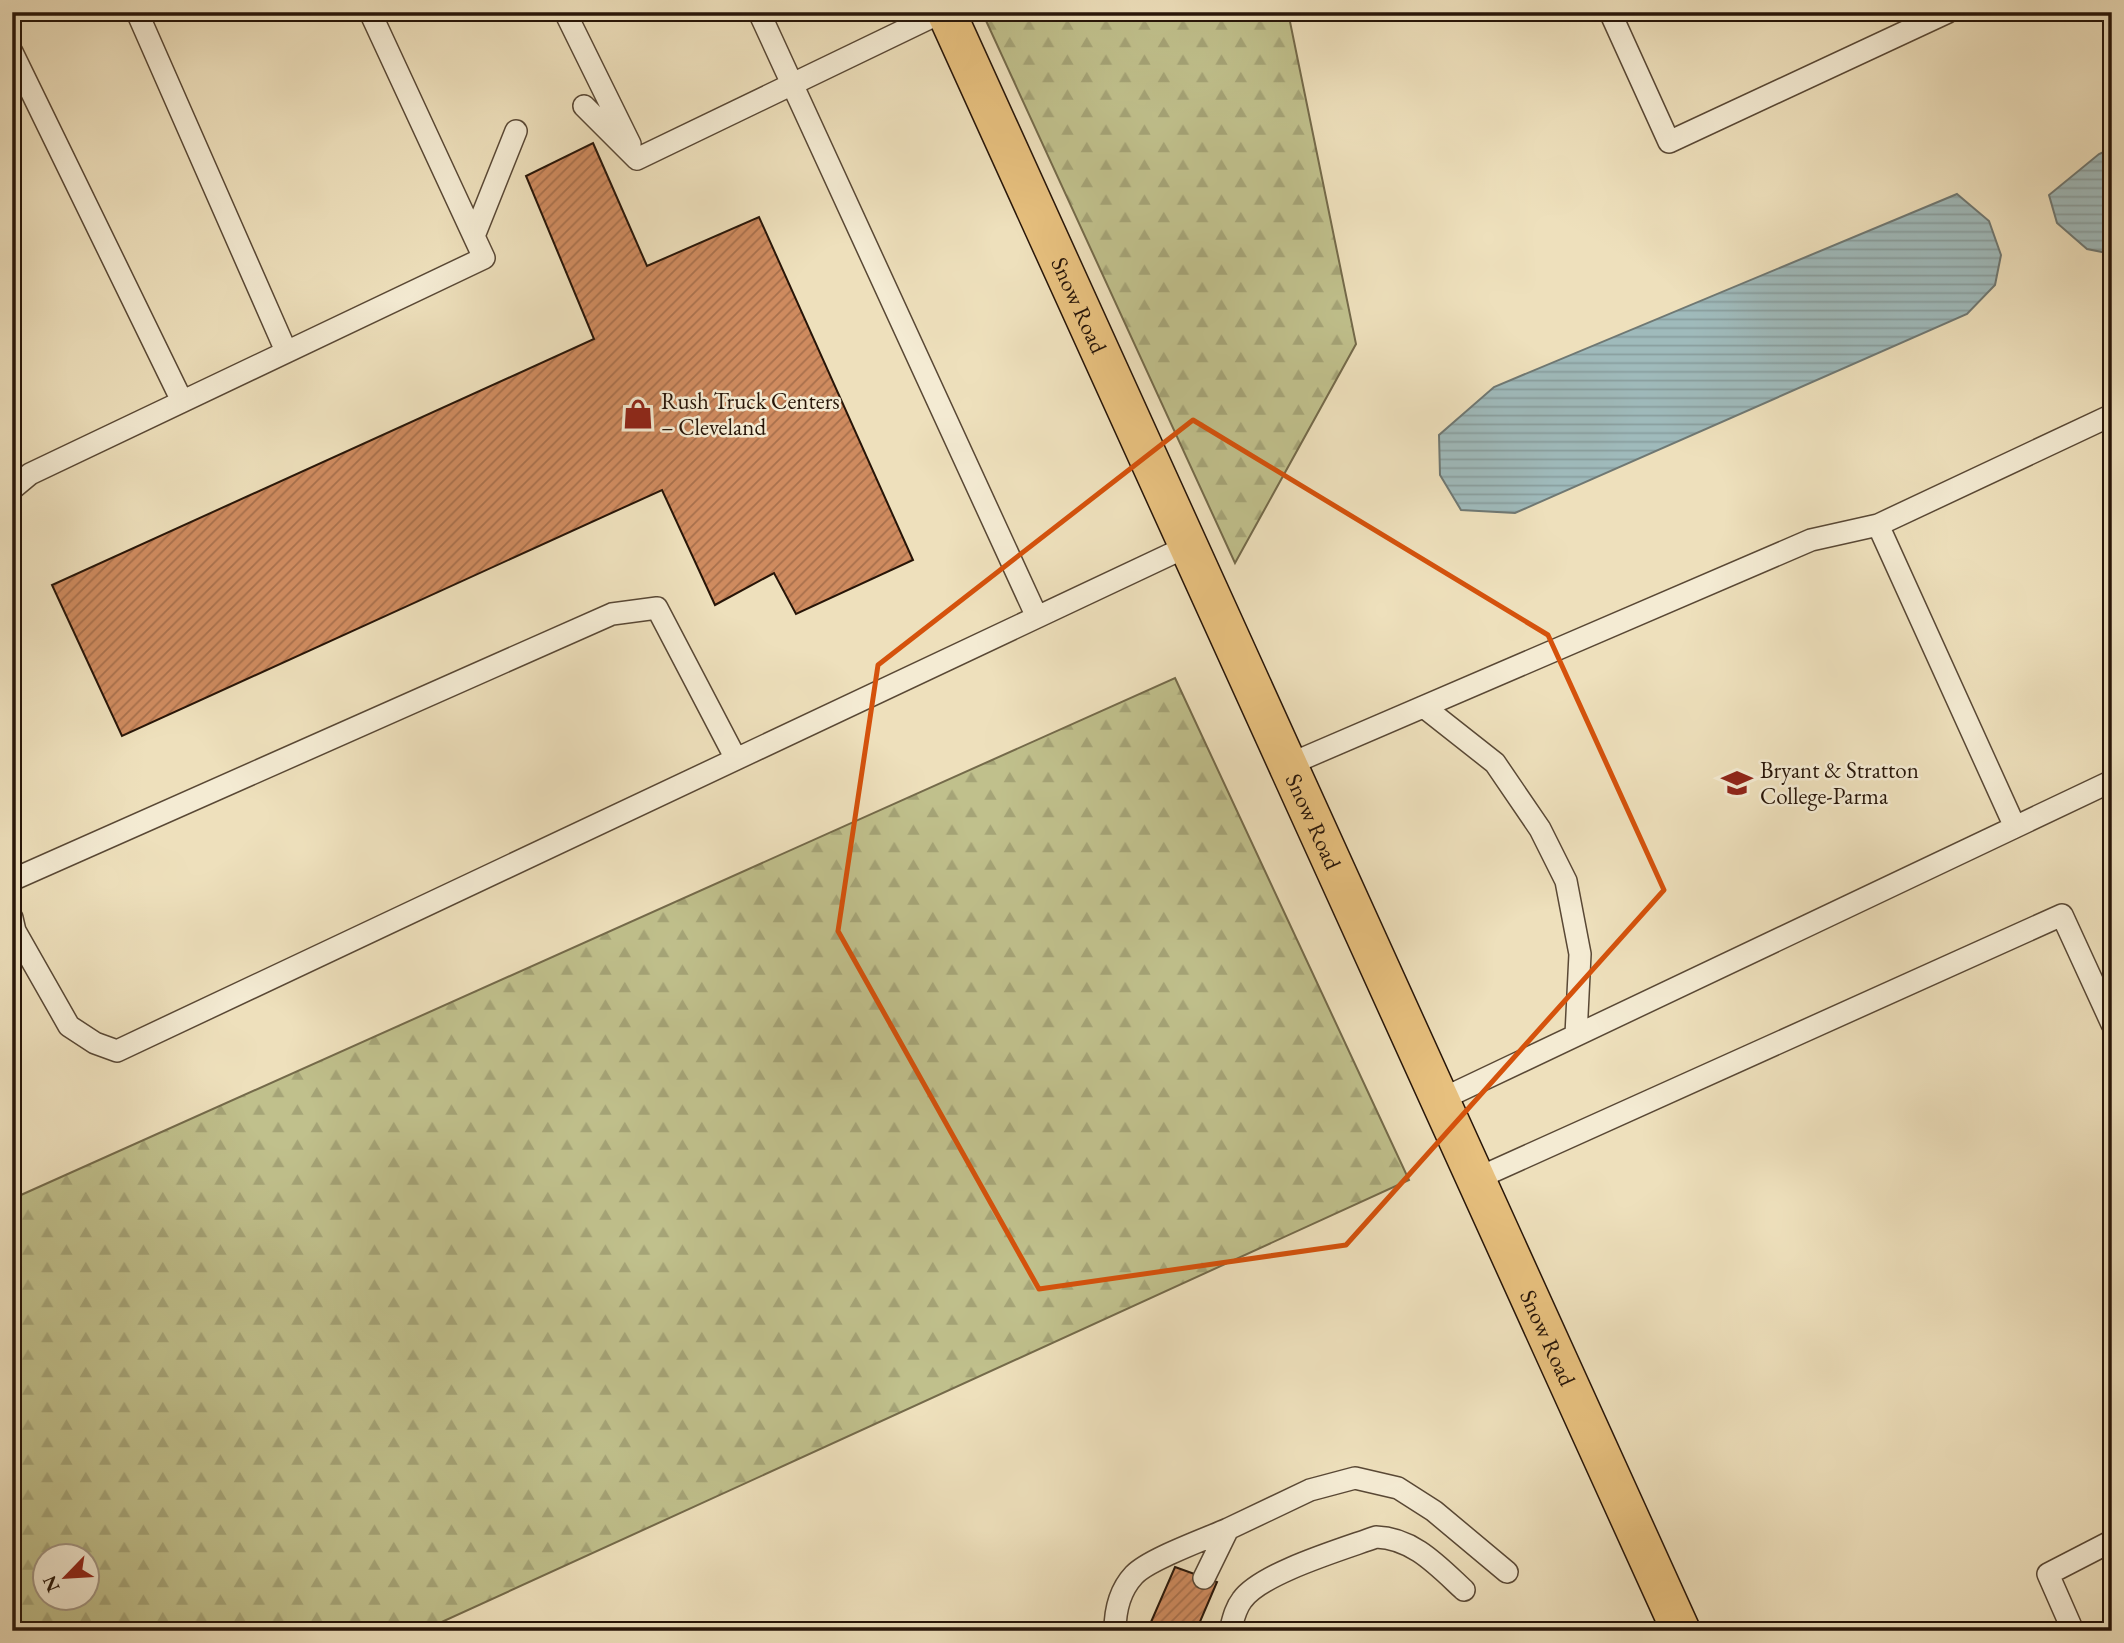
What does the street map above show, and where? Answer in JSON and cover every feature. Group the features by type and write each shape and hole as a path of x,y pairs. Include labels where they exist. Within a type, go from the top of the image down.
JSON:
{"main road":[{"name":"Snow Road","path":"944,12 1682,1631"}],"lane":[{"path":"137,12 286,352"},
{"path":"12,489 30,474 484,258 370,12"},
{"path":"565,12 637,159"},
{"path":"759,12 1037,617"},
{"path":"637,159 944,12"},
{"path":"1610,12 1669,142 1948,12"},
{"path":"12,52 182,401"},
{"path":"584,106 637,159"},
{"path":"474,236 516,131"},
{"path":"1289,765 1811,540 1878,525 2112,415"},
{"path":"1878,525 2015,827"},
{"path":"12,918 15,931 69,1026 95,1043 117,1051 1188,546"},
{"path":"12,880 612,614 657,608 736,759"},
{"path":"1424,707 1495,763 1540,829 1566,881 1580,954 1576,1035"},
{"path":"1440,1100 2112,780"},
{"path":"1476,1179 2062,915 2112,1024"},
{"path":"1115,1631 1120,1596 1135,1574 1161,1558 1310,1490 1355,1478 1398,1488 1434,1511 1507,1572"},
{"path":"1204,1578 1228,1529"},
{"path":"1230,1631 1242,1600 1256,1586 1276,1575 1376,1536 1392,1537 1410,1546 1437,1564 1464,1590"},
{"path":"2073,1631 2048,1574 2112,1541"}],"highlighted area":[{"path":"1193,420 1548,635 1664,890 1346,1245 1039,1289 838,931 878,665"}],"green space":[{"path":"982,12 1288,12 1356,344 1235,563"},
{"path":"1175,678 1409,1180 422,1631 12,1631 12,1199"}],"water":[{"path":"2112,148 2112,254 2087,249 2057,223 2049,195 2099,154"},
{"path":"1957,194 1989,221 2001,255 1995,285 1967,314 1515,513 1461,510 1440,475 1439,435 1494,387"}],"building":[{"name":"Rush Truck Centers – Cleveland","path":"593,143 647,266 759,217 913,560 796,614 774,573 715,605 662,490 122,736 52,585 594,339 526,176"},
{"path":"1175,1567 1217,1582 1196,1631 1162,1631 1164,1627 1151,1622"}],"place":[{"name":"Rush Truck Centers – Cleveland","path":"638,414"},
{"name":"Bryant & Stratton College-Parma","path":"1737,783"}]}
